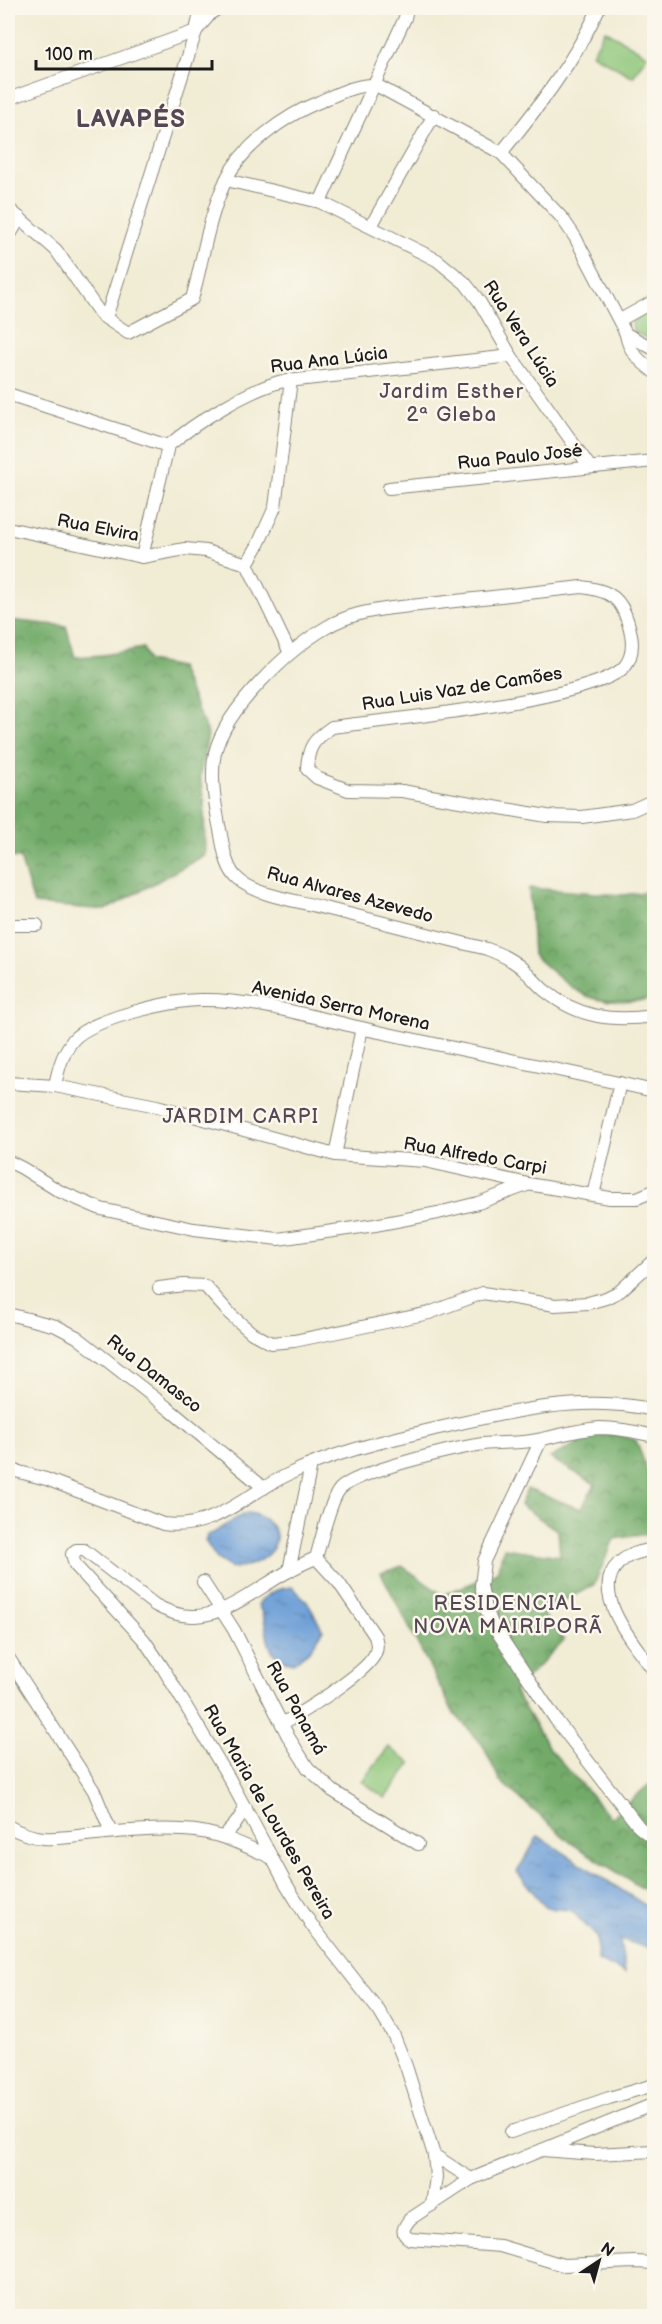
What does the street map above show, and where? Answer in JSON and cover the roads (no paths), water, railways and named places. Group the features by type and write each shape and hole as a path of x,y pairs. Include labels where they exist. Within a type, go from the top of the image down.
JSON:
{"street":[{"path":"106,318 196,31 201,8"},
{"path":"8,99 196,31 211,13 219,8"},
{"path":"320,202 376,85 405,18 407,8"},
{"path":"501,153 544,100 576,53 599,8"},
{"path":"8,208 56,250 101,315 128,333 192,299 216,204 233,166 264,136 294,113 352,88 365,84 376,85 501,153 562,218 575,237 620,320 628,345 634,354 654,372"},
{"path":"370,226 434,115"},
{"name":"Rua Vera Lúcia","path":"226,180 320,202 436,260 451,270 479,301 510,356 590,467"},
{"path":"8,238 20,218"},
{"path":"620,320 654,301"},
{"path":"626,334 654,349"},
{"name":"Rua Ana Lúcia","path":"168,446 186,431 268,385 291,380 510,356"},
{"path":"247,564 257,548 275,507 291,380"},
{"path":"8,394 168,446"},
{"name":"Rua Elvira","path":"8,528 142,557 168,446"},
{"name":"Rua Paulo José","path":"390,488 654,460"},
{"path":"142,557 185,549 206,551 247,564 290,653"},
{"name":"Rua Luis Vaz de Camões","path":"290,653 328,626 347,617 369,611 582,587 609,593 618,600 623,609 630,628 632,648 624,667 614,674 576,688 531,699 332,727 319,736 308,751 307,770 317,778 348,789 402,791 547,816 582,817 632,810 654,800"},
{"name":"Rua Alvares Azevedo","path":"290,653 274,668 228,722 220,736 214,755 216,809 230,870 237,878 246,885 283,897 487,949 515,963 556,999 586,1013 626,1020 654,1016"},
{"path":"8,926 37,925"},
{"name":"Avenida Serra Morena","path":"55,1086 60,1064 66,1051 74,1039 87,1029 175,1002 220,1000 654,1091"},
{"path":"335,1155 362,1029"},
{"name":"Rua Alfredo Carpi","path":"8,1083 55,1086 157,1106 335,1155 425,1161 528,1184 623,1200 637,1198 654,1191"},
{"path":"593,1195 620,1083"},
{"path":"8,1161 59,1191 101,1209 194,1229 278,1239 375,1226 438,1213 478,1203 528,1184"},
{"path":"159,1288 184,1285 205,1286 231,1315 252,1333 271,1343 294,1341 429,1313 483,1293 555,1305 588,1303 620,1291 654,1260"},
{"name":"Rua Damasco","path":"8,1314 56,1326 77,1336 264,1488"},
{"path":"8,1469 46,1479 163,1524 180,1527 205,1521 287,1475 390,1439 544,1407 584,1403 629,1404 654,1410"},
{"path":"222,1610 316,1558 334,1499 340,1489 350,1481 366,1474 430,1455 482,1444 541,1440 561,1433 603,1428 654,1436"},
{"path":"541,1440 484,1561 481,1587 486,1609 492,1624 556,1720 639,1827 654,1839"},
{"path":"289,1571 311,1466"},
{"path":"654,1549 626,1557 618,1563 612,1572 609,1590 614,1612 654,1671"},
{"name":"Rua Maria de Lourdes Pereira","path":"222,1610 196,1616 167,1611 155,1605 84,1550 76,1550 72,1554 75,1565 144,1640 164,1668 246,1808 270,1857 311,1924 379,2011 394,2036 410,2076 434,2155 436,2177 432,2205"},
{"path":"282,1724 313,1706 370,1662 378,1645 375,1636 339,1583 316,1558"},
{"name":"Rua Panamá","path":"203,1582 222,1610 282,1724 308,1768 333,1791 418,1844"},
{"path":"8,1657 94,1791 111,1832"},
{"path":"223,1837 246,1808"},
{"path":"8,1826 20,1833 38,1838 62,1839 111,1832 199,1831 223,1837 270,1857"},
{"path":"511,2132 654,2085"},
{"path":"654,2104 471,2179 410,2219 404,2227 405,2236 410,2239 500,2246 563,2265 654,2263"},
{"path":"539,2150 595,2154 654,2151"},
{"path":"434,2155 471,2179"}],"water":[{"path":"247,1513 259,1516 270,1524 274,1529 276,1541 265,1557 242,1567 231,1568 217,1559 205,1541 208,1535"},
{"path":"292,1587 307,1601 323,1631 311,1649 293,1663 282,1659 270,1648 263,1614 258,1605 272,1592"},
{"path":"538,1836 654,1911 654,1950 620,1939 625,1973 597,1960 598,1938 571,1910 546,1908 517,1872"}],"district":[{"name":"LAVAPÉS","path":"131,119"},
{"name":"Jardim Esther 2ª Gleba","path":"452,404"},
{"name":"JARDIM CARPI","path":"241,1117"},
{"name":"RESIDENCIAL NOVA MAIRIPORÃ","path":"508,1616"}]}
